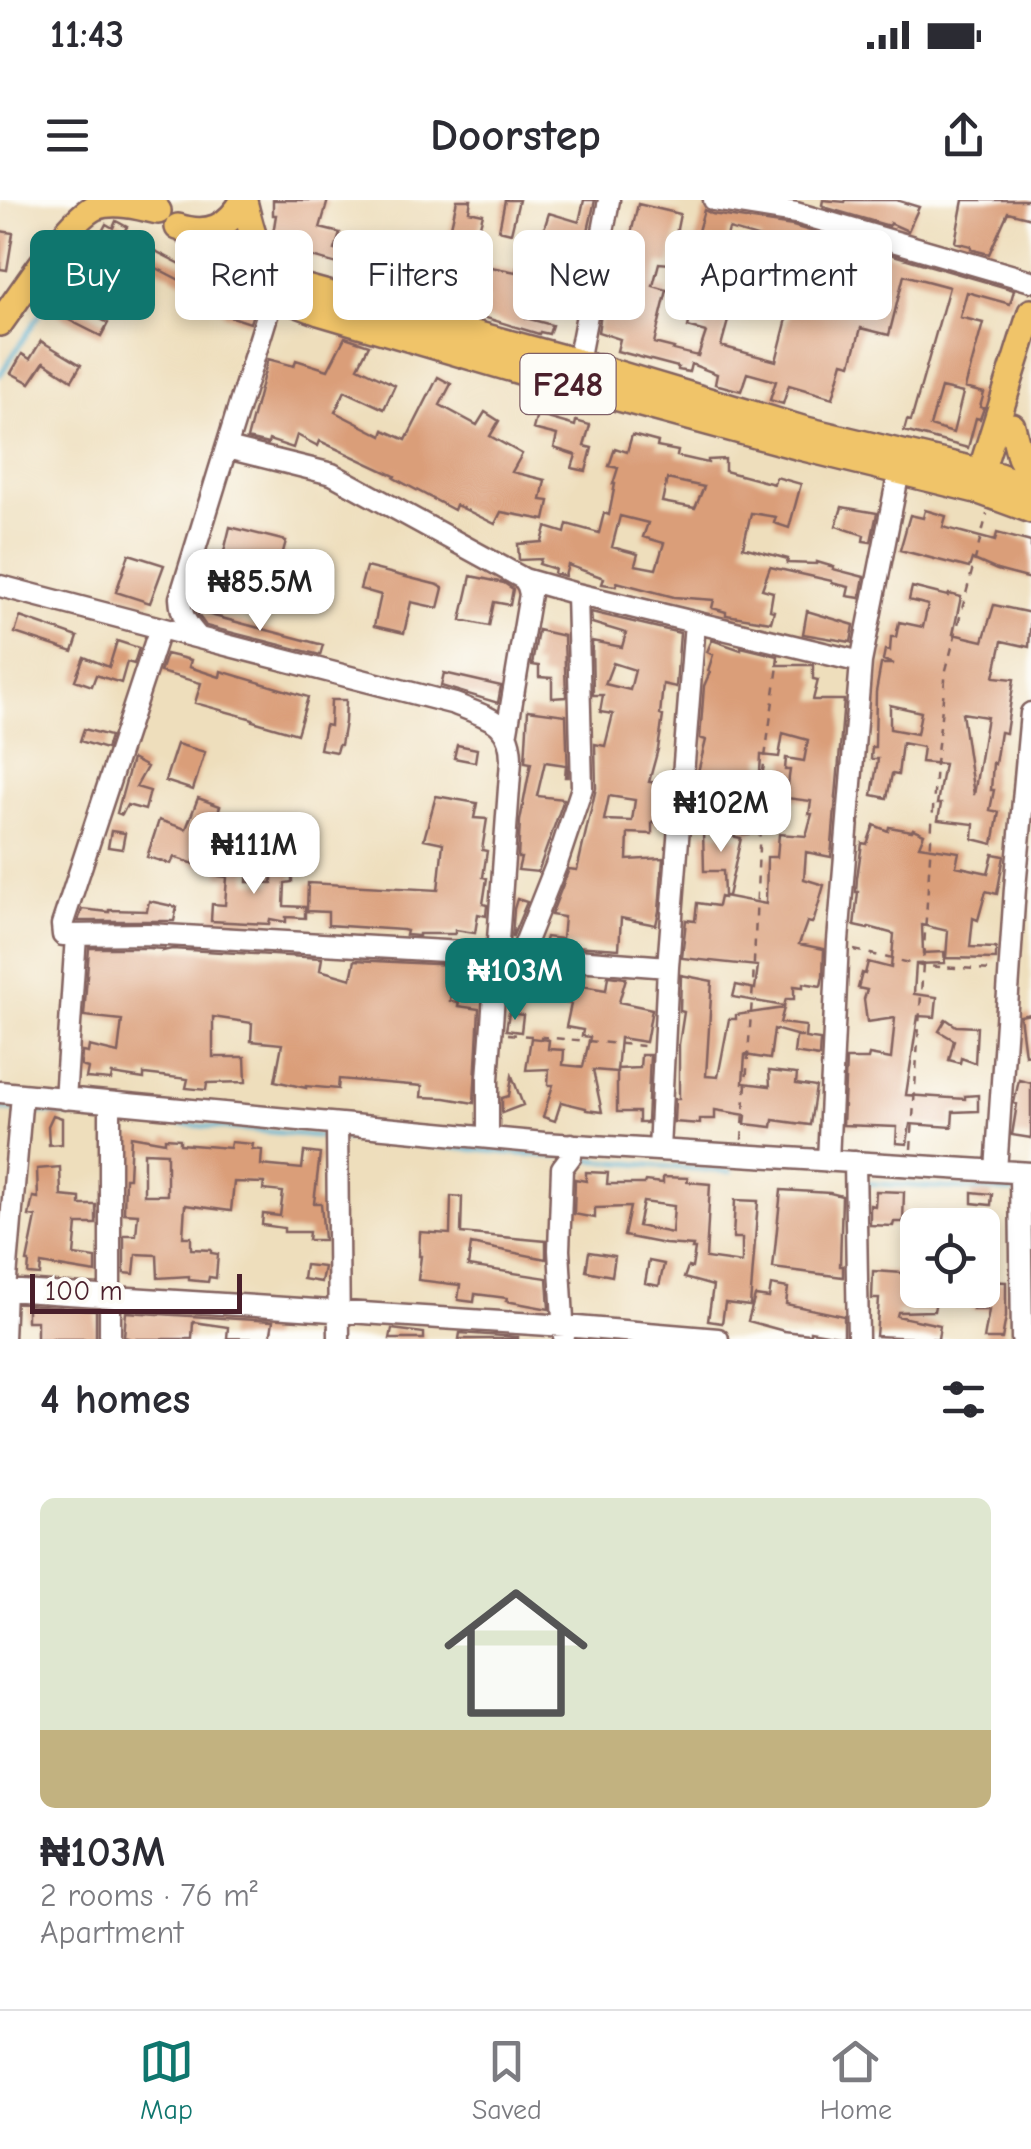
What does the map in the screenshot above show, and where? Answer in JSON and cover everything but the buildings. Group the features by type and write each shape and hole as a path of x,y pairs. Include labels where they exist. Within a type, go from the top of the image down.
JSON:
{"main road":[{"name":"F248","path":"244,200 255,245 265,263 295,286 473,346 800,447 899,471 1031,488"},
{"path":"208,230 234,216 244,200"},
{"path":"0,323 58,243 86,213 98,206 155,205 169,222 183,230"},
{"name":"F248","path":"313,310 473,346 578,362 806,430 940,461 1031,510"},
{"path":"987,483 1031,312"},
{"path":"940,461 968,455 1003,426 1031,364"},
{"path":"1003,426 1031,476"}],"street":[{"path":"578,362 609,200"},
{"path":"714,200 796,212 1031,281"},
{"path":"200,638 181,613 180,598 266,320"},
{"path":"226,448 332,474 524,579 862,662"},
{"path":"828,1160 838,946 862,662 899,471"},
{"path":"488,1138 488,1078 511,760 507,732 530,594 524,579"},
{"path":"0,586 455,704 492,720 507,732"},
{"path":"520,956 582,788 578,594"},
{"path":"659,1150 668,967 695,622"},
{"path":"160,628 62,925 63,935 148,934 668,967"},
{"path":"996,1171 1023,888 1031,713"},
{"path":"65,1099 76,936"},
{"path":"0,1092 22,1106 65,1099 110,1115 337,1135 488,1138 568,1156 659,1150 828,1160 855,1175 910,1166 996,1171 1023,1182 1022,1339"},
{"path":"3,1339 22,1106"},
{"path":"110,1115 110,1339"},
{"path":"337,1135 338,1339"},
{"path":"565,1332 559,1250 568,1156"},
{"path":"855,1175 858,1339"},
{"path":"5,1290 339,1312 565,1332 718,1339"}],"path":[{"path":"910,1166 936,763 946,670 987,483"},
{"path":"741,1155 762,778 781,643"},
{"path":"838,946 922,966 1016,977"},
{"path":"491,1032 664,1048"}],"waterway":[{"path":"0,375 36,320"},
{"path":"0,1109 15,1110"},
{"path":"30,1111 105,1118"},
{"path":"119,1119 329,1137"},
{"path":"343,1138 558,1157"},
{"path":"578,1159 731,1172"},
{"path":"864,1183 1014,1192"}]}
